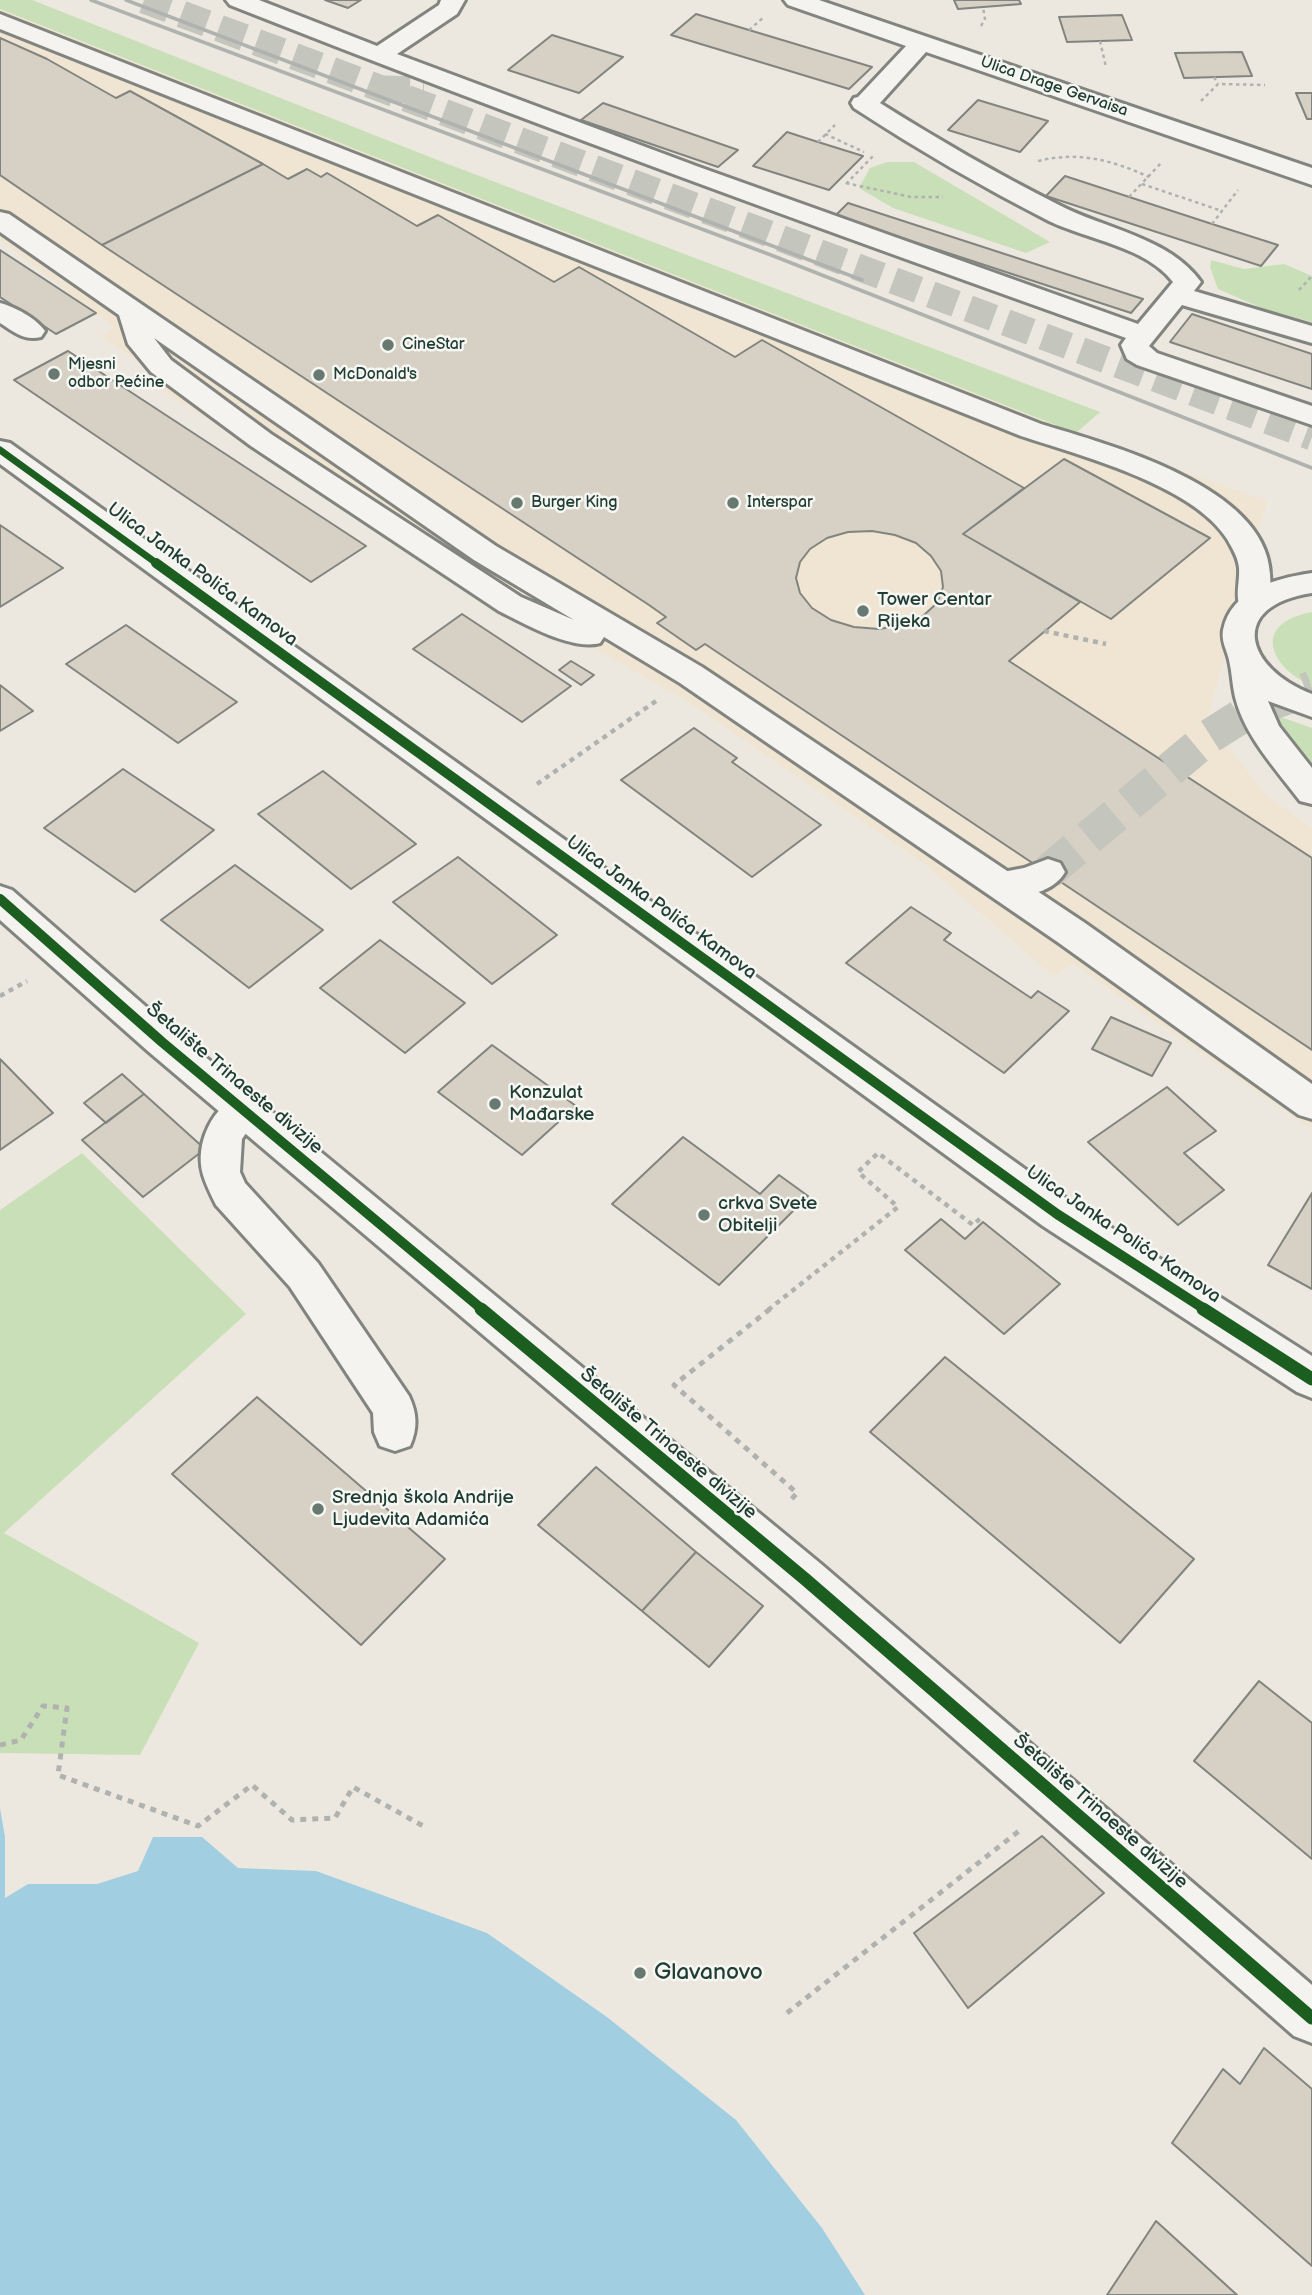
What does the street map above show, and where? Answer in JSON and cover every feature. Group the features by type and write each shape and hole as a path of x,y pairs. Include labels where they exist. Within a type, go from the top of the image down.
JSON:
{"main road":[{"path":"238,0 378,56 1144,335"},
{"path":"378,56 449,9 453,0"},
{"name":"Ulica Drage Gervaisa","path":"796,0 1312,177"},
{"path":"0,21 1031,429 1149,470 1203,499 1235,527 1251,555 1255,575 1253,603"},
{"path":"922,42 867,102 863,103 915,137 994,181 1084,227 1144,248 1176,266 1186,282 1135,345 1137,353 1147,359 1312,416"},
{"path":"0,220 485,553 534,584 633,638 999,884 1312,1104"},
{"path":"1177,295 1312,335"},
{"path":"0,311 32,331"},
{"name":"Ulica Janka Polića Kamova","path":"0,450 1057,1214 1312,1380"},
{"path":"1312,583 1294,584 1271,592 1253,603 1241,620 1238,639 1245,661 1251,698 1264,730 1312,792"},
{"path":"1245,661 1263,682 1289,698 1312,706"},
{"path":"999,884 1030,881 1048,872"},
{"name":"Šetalište Trinaeste divizije","path":"0,899 243,1110 805,1580 1312,2018"},
{"path":"243,1110 223,1133 221,1172 230,1193 304,1275 394,1409 395,1432"}],"path":[{"path":"749,30 759,22"},
{"path":"1214,77 1218,84"},
{"path":"1201,102 1218,84 1265,85"},
{"path":"818,142 825,134 882,162"},
{"path":"873,156 846,183 911,197 944,197"},
{"path":"994,181 1015,169 1050,158 1084,156 1115,160 1149,177"},
{"path":"1129,197 1163,161"},
{"path":"1142,184 1222,211"},
{"path":"1212,224 1239,189"},
{"path":"1299,290 1312,276"},
{"path":"1044,631 1106,644"},
{"path":"536,785 652,704"},
{"path":"0,996 33,977"},
{"path":"781,1510 797,1493 674,1385 898,1207 859,1172 878,1153 973,1225 989,1211"},
{"path":"0,1745 21,1740 43,1706 67,1708 58,1775 198,1826 253,1785 292,1820 335,1818 353,1787 425,1827"},
{"path":"787,2013 1025,1826"}],"shaded area":[{"path":"0,9 1076,433 1267,501 1207,720 1266,795 1312,828 1312,1130 1073,964 1053,976 923,863 687,701 399,537 143,379 154,373 101,336 114,327 0,240"}],"green space":[{"path":"0,0 32,0 440,161 1100,412 1076,433 0,9"},
{"path":"887,162 914,162 1050,242 1026,253 893,208 859,188 870,168"},
{"path":"1211,260 1244,269 1284,264 1312,276 1312,322 1264,309 1218,289 1210,267"},
{"path":"1312,612 1312,686 1285,668 1273,646 1274,635 1280,625"},
{"path":"1272,714 1312,728 1312,774 1311,774"},
{"path":"82,1153 246,1314 4,1533 199,1643 140,1755 0,1753 0,1210"}],"water":[{"path":"0,1808 5,1837 5,1898 28,1884 97,1884 138,1871 153,1837 202,1837 238,1868 316,1871 487,1933 607,2017 736,2120 822,2228 865,2295 0,2295"}],"building":[{"path":"325,0 361,0 348,8"},
{"path":"954,0 1019,0 1021,4 958,9"},
{"path":"696,14 872,67 849,89 671,35"},
{"path":"1122,15 1132,40 1067,42 1059,17"},
{"path":"552,35 623,57 579,93 508,70"},
{"path":"0,38 47,59 116,98 130,91 263,164 102,245 0,175"},
{"path":"1242,52 1252,76 1184,78 1175,53"},
{"path":"1296,93 1312,93 1312,119 1307,119"},
{"path":"978,100 1048,121 1020,152 948,130"},
{"path":"603,103 738,150 718,167 581,120"},
{"path":"787,132 863,156 829,190 753,166"},
{"name":"Tower Centar Rijeka","path":"263,164 288,179 307,169 321,177 327,173 417,226 438,215 554,282 579,267 735,357 762,340 1024,488 963,534 1080,602 1009,661 1312,858 1312,1050 705,644 696,650 657,623 666,617 649,605 102,245"},
{"path":"1065,176 1278,245 1261,266 1046,196"},
{"path":"848,203 1143,299 1131,313 835,216"},
{"path":"0,250 96,313 56,334 0,297"},
{"path":"1192,314 1312,354 1312,389 1170,342"},
{"path":"68,351 366,546 311,582 14,380"},
{"path":"1064,459 1210,538 1111,619 963,534"},
{"path":"0,525 63,568 0,607"},
{"path":"872,531 895,535 916,543 931,556 941,571 943,587 937,603 923,616 903,625 879,629 854,627 831,620 812,608 800,593 796,578 800,562 810,549 827,538 848,532"},
{"path":"462,614 571,686 522,722 413,649"},
{"path":"126,625 237,702 178,743 66,664"},
{"path":"571,661 594,675 581,685 559,670"},
{"path":"0,685 33,711 0,731"},
{"path":"694,728 737,758 732,762 821,825 752,877 621,780"},
{"path":"123,769 214,830 135,892 44,828"},
{"path":"323,771 416,844 351,889 258,814"},
{"path":"458,857 557,935 492,984 393,902"},
{"path":"235,865 323,930 249,988 161,920"},
{"path":"911,907 951,933 944,940 1031,998 1038,991 1069,1011 1004,1073 846,963"},
{"path":"380,940 465,1003 405,1053 320,988"},
{"path":"1111,1017 1171,1043 1152,1076 1092,1049"},
{"path":"492,1045 576,1106 522,1155 438,1092"},
{"path":"0,1059 53,1113 0,1150"},
{"path":"122,1074 144,1094 106,1123 84,1103"},
{"path":"1167,1087 1216,1131 1184,1153 1224,1190 1178,1225 1088,1142"},
{"path":"144,1094 205,1149 143,1197 82,1140"},
{"path":"683,1137 760,1194 779,1175 808,1196 719,1285 612,1204"},
{"path":"1312,1193 1312,1289 1268,1265"},
{"path":"941,1219 965,1239 983,1222 1060,1284 1004,1334 905,1250"},
{"path":"945,1357 1194,1559 1120,1643 870,1432"},
{"path":"257,1397 445,1559 361,1645 172,1474"},
{"path":"596,1467 696,1552 642,1611 538,1525"},
{"path":"696,1552 763,1606 709,1667 642,1611"},
{"path":"1259,1681 1312,1723 1312,1859 1194,1761"},
{"path":"1042,1836 1104,1893 968,2008 914,1933"},
{"path":"1264,2048 1312,2089 1312,2266 1172,2143 1223,2069 1240,2084"},
{"path":"1156,2221 1237,2295 1107,2295"}],"tunnel":[{"path":"144,0 1312,437"},
{"path":"383,89 424,90"},
{"path":"1048,872 1210,736 1251,710 1312,688"}],"railway":[{"path":"91,0 771,255 1312,468"},
{"path":"126,0 862,280"}],"cycle path":[{"path":"0,450 1057,1214 1312,1379"},
{"path":"0,899 162,1042 805,1579 1312,2018"}],"place":[{"name":"CineStar","path":"388,345"},
{"name":"Mjesni odbor Pećine","path":"54,374"},
{"name":"McDonald's","path":"319,375"},
{"name":"Burger King","path":"517,503"},
{"name":"Interspar","path":"733,503"},
{"name":"Tower Centar Rijeka","path":"863,611"},
{"name":"Konzulat Mađarske","path":"495,1104"},
{"name":"crkva Svete Obitelji","path":"704,1215"},
{"name":"Srednja škola Andrije Ljudevita Adamića","path":"318,1509"},
{"name":"Glavanovo","path":"640,1973"}]}
